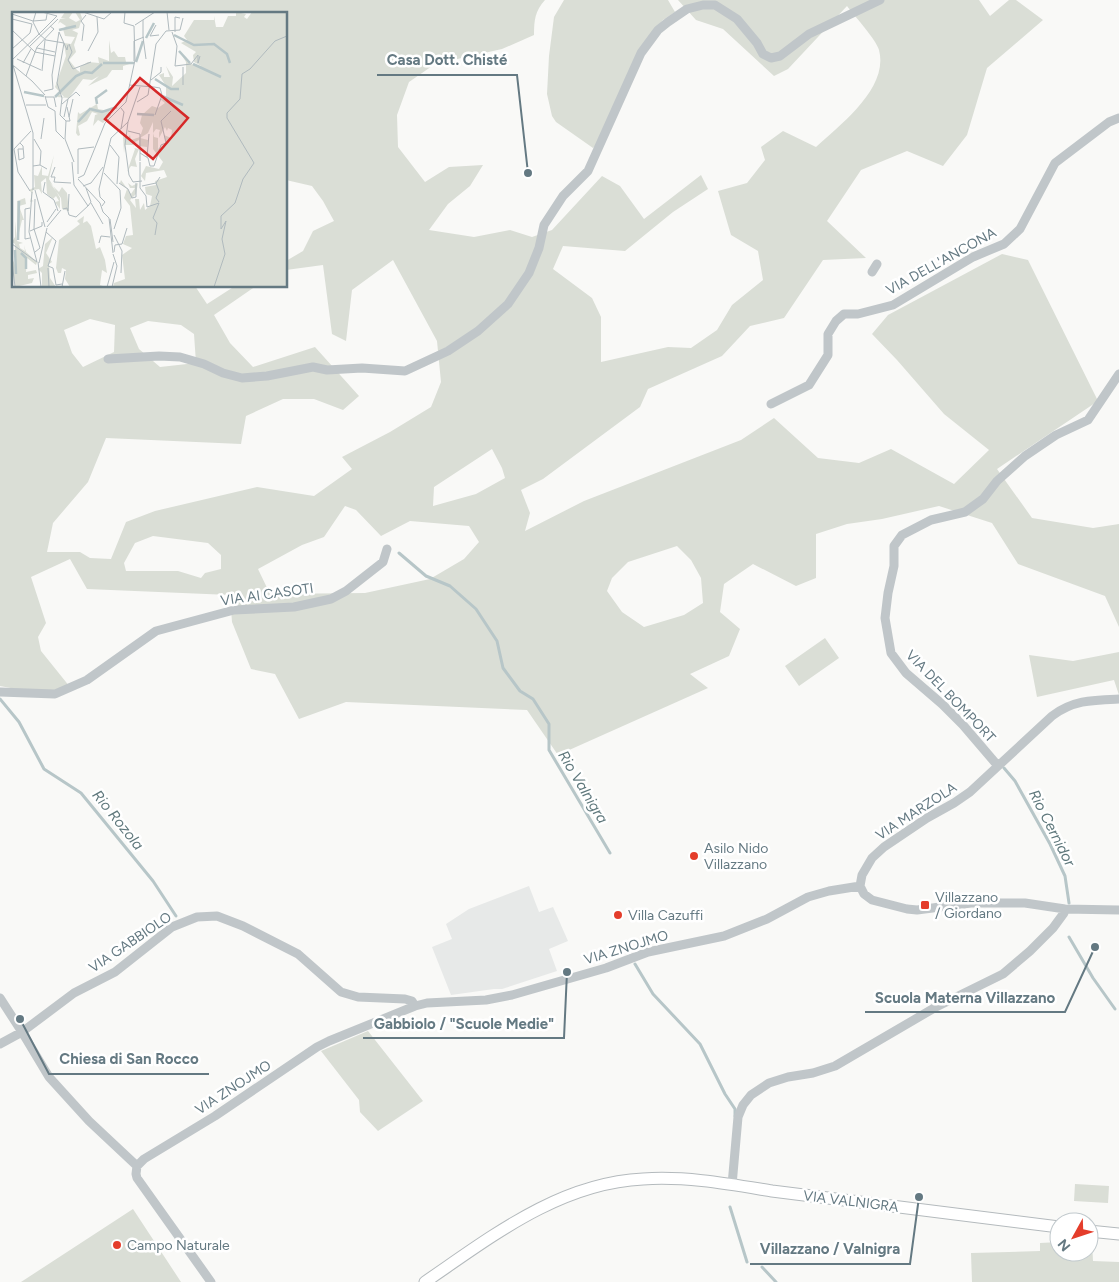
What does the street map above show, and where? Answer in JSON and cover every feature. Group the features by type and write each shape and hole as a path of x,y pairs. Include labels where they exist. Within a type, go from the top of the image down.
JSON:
{"main road":[{"name":"VIA VALNIGRA","path":"425,1282 532,1211 569,1195 599,1186 641,1179 676,1178 1049,1226"},
{"path":"1099,1231 1119,1234"}],"street":[{"path":"108,359 159,356 180,357 242,378 267,376 313,367 327,370 362,368 405,371 448,351 478,331 508,304 528,273 539,248 544,225 563,196 588,171 641,53 658,30 687,9 703,5 715,5 737,19 757,43 763,54 771,58 780,56 809,34 880,0"},
{"name":"VIA DELL'ANCONA","path":"771,404 809,385 828,355 828,334 836,321 844,314 858,314 893,304 974,257 1004,244 1020,229 1055,163 1109,122 1119,118"},
{"name":"VIA DEL BOMPORT","path":"998,766 958,720 906,673 891,653 885,618 894,566 894,546 902,536 931,520 965,512 983,499 997,481 1025,456 1056,435 1088,420 1119,374"},
{"name":"VIA AI CASOTI","path":"0,692 55,694 88,680 156,631 234,610 294,607 331,599 346,591 383,562 387,549"},
{"name":"VIA MARZOLA","path":"860,883 865,866 884,847 927,818 954,803 1064,707 1088,700 1119,698"},
{"path":"860,883 864,894 872,900 907,910 971,903 1025,903 1065,909 1119,910"},
{"name":"VIA ZNOJMO","path":"137,1166 144,1159 223,1110 317,1047 415,1006 427,1003 486,1000 512,995 606,968 648,952 724,936 767,918 808,896 860,883"},
{"path":"732,1185 738,1118 743,1105 751,1095 769,1083 835,1066 936,1007 1003,974 1030,952 1053,928 1065,909"},
{"name":"VIA GABBIOLO","path":"0,1044 22,1032 54,1010 74,993 115,972 172,927 197,917 217,916 244,926 298,954 341,992 358,997 405,999 412,1001 415,1006"},
{"path":"0,998 49,1077 89,1121 137,1166 137,1178 211,1282"}],"shaded area":[{"path":"0,0 545,0 536,16 534,35 502,49 435,64 409,82 397,115 398,147 425,182 449,167 483,165 470,186 448,204 429,230 474,237 510,230 532,237 552,230 602,176 620,186 644,219 701,175 708,189 673,212 625,251 563,246 553,269 592,298 601,317 601,362 668,347 691,348 717,330 732,305 763,280 758,251 731,235 718,191 747,183 765,160 761,147 783,131 816,147 861,104 877,78 880,64 877,46 870,34 847,6 788,69 774,76 723,29 696,20 678,0 979,0 990,16 1009,0 1016,0 1043,20 987,68 967,135 943,166 907,151 861,170 827,221 866,258 823,260 784,318 750,326 722,356 648,389 640,407 543,479 521,490 530,513 525,531 584,501 741,440 774,418 818,458 859,463 891,449 954,484 989,450 944,414 872,334 888,315 1002,254 1028,260 1098,401 997,469 1032,518 1093,528 1119,524 1119,627 1105,596 1018,564 992,523 939,506 882,519 847,524 816,534 816,578 796,586 753,564 724,584 720,612 740,629 729,656 690,674 708,688 558,755 527,710 346,702 299,719 275,674 251,669 232,622 230,595 87,589 70,559 31,577 46,623 38,637 41,651 70,687 54,696 0,686","holes":["90,319 115,325 114,352 83,367 72,353 64,330","148,321 181,325 194,334 196,363 160,367 139,349 130,328","492,449 505,478 476,494 433,506 434,487","345,506 356,510 381,536 410,521 469,526 479,542 464,559 430,579 365,593 270,594 258,569 302,545 324,537","153,536 208,543 221,555 221,569 205,573 201,578 178,571 126,571 124,563 135,543","677,546 691,560 701,578 703,603 684,615 644,627 622,612 607,591 612,578 628,562"]},
{"path":"564,0 668,0 675,12 663,20 654,30 598,143 593,148 556,122 552,116 547,94 554,17"},
{"path":"825,638 839,658 799,686 785,666"},
{"path":"1119,652 1119,695 1114,680 1037,697 1029,655 1073,661"},
{"path":"529,886 539,912 553,907 568,941 549,949 557,971 502,989 451,995 432,947 452,939 446,924 469,909"},
{"path":"368,1031 423,1101 378,1131 360,1112 359,1100 321,1051"},
{"path":"1075,1184 1109,1186 1108,1203 1074,1201"},
{"name":"Campo Naturale","path":"133,1209 181,1282 21,1282"},
{"path":"1040,1243 1049,1243 1049,1262 1119,1262 1119,1282 972,1282 971,1253 1040,1251"}],"waterway":[{"name":"Rio Valnigra","path":"399,553 426,576 450,586 476,609 497,641 503,668 520,691 533,699 549,724 549,750 610,853"},
{"name":"Rio Rozola","path":"0,699 19,722 44,769 81,793 153,881 176,916"},
{"name":"Rio Cernidor","path":"1004,768 1015,781 1050,844 1065,876 1069,903"},
{"name":"Rio Cernidor","path":"1069,937 1093,978 1115,1009"},
{"name":"Rio Valnigra","path":"635,964 653,994 700,1044 725,1094 735,1109 735,1116"},
{"name":"Rio Valnigra","path":"730,1207 747,1262"},
{"name":"Rio Valnigra","path":"762,1267 776,1282"}],"place":[{"name":"Casa Dott. Chisté","path":"528,173"},
{"name":"Asilo Nido Villazzano","path":"694,856"},
{"name":"Villazzano / Giordano","path":"925,905"},
{"name":"Villa Cazuffi","path":"618,915"},
{"name":"Scuola Materna Villazzano","path":"1095,947"},
{"name":"Gabbiolo / \"Scuole Medie\"","path":"567,972"},
{"name":"Chiesa di San Rocco","path":"20,1019"},
{"name":"Villazzano / Valnigra","path":"919,1197"},
{"name":"Campo Naturale","path":"117,1245"}]}
